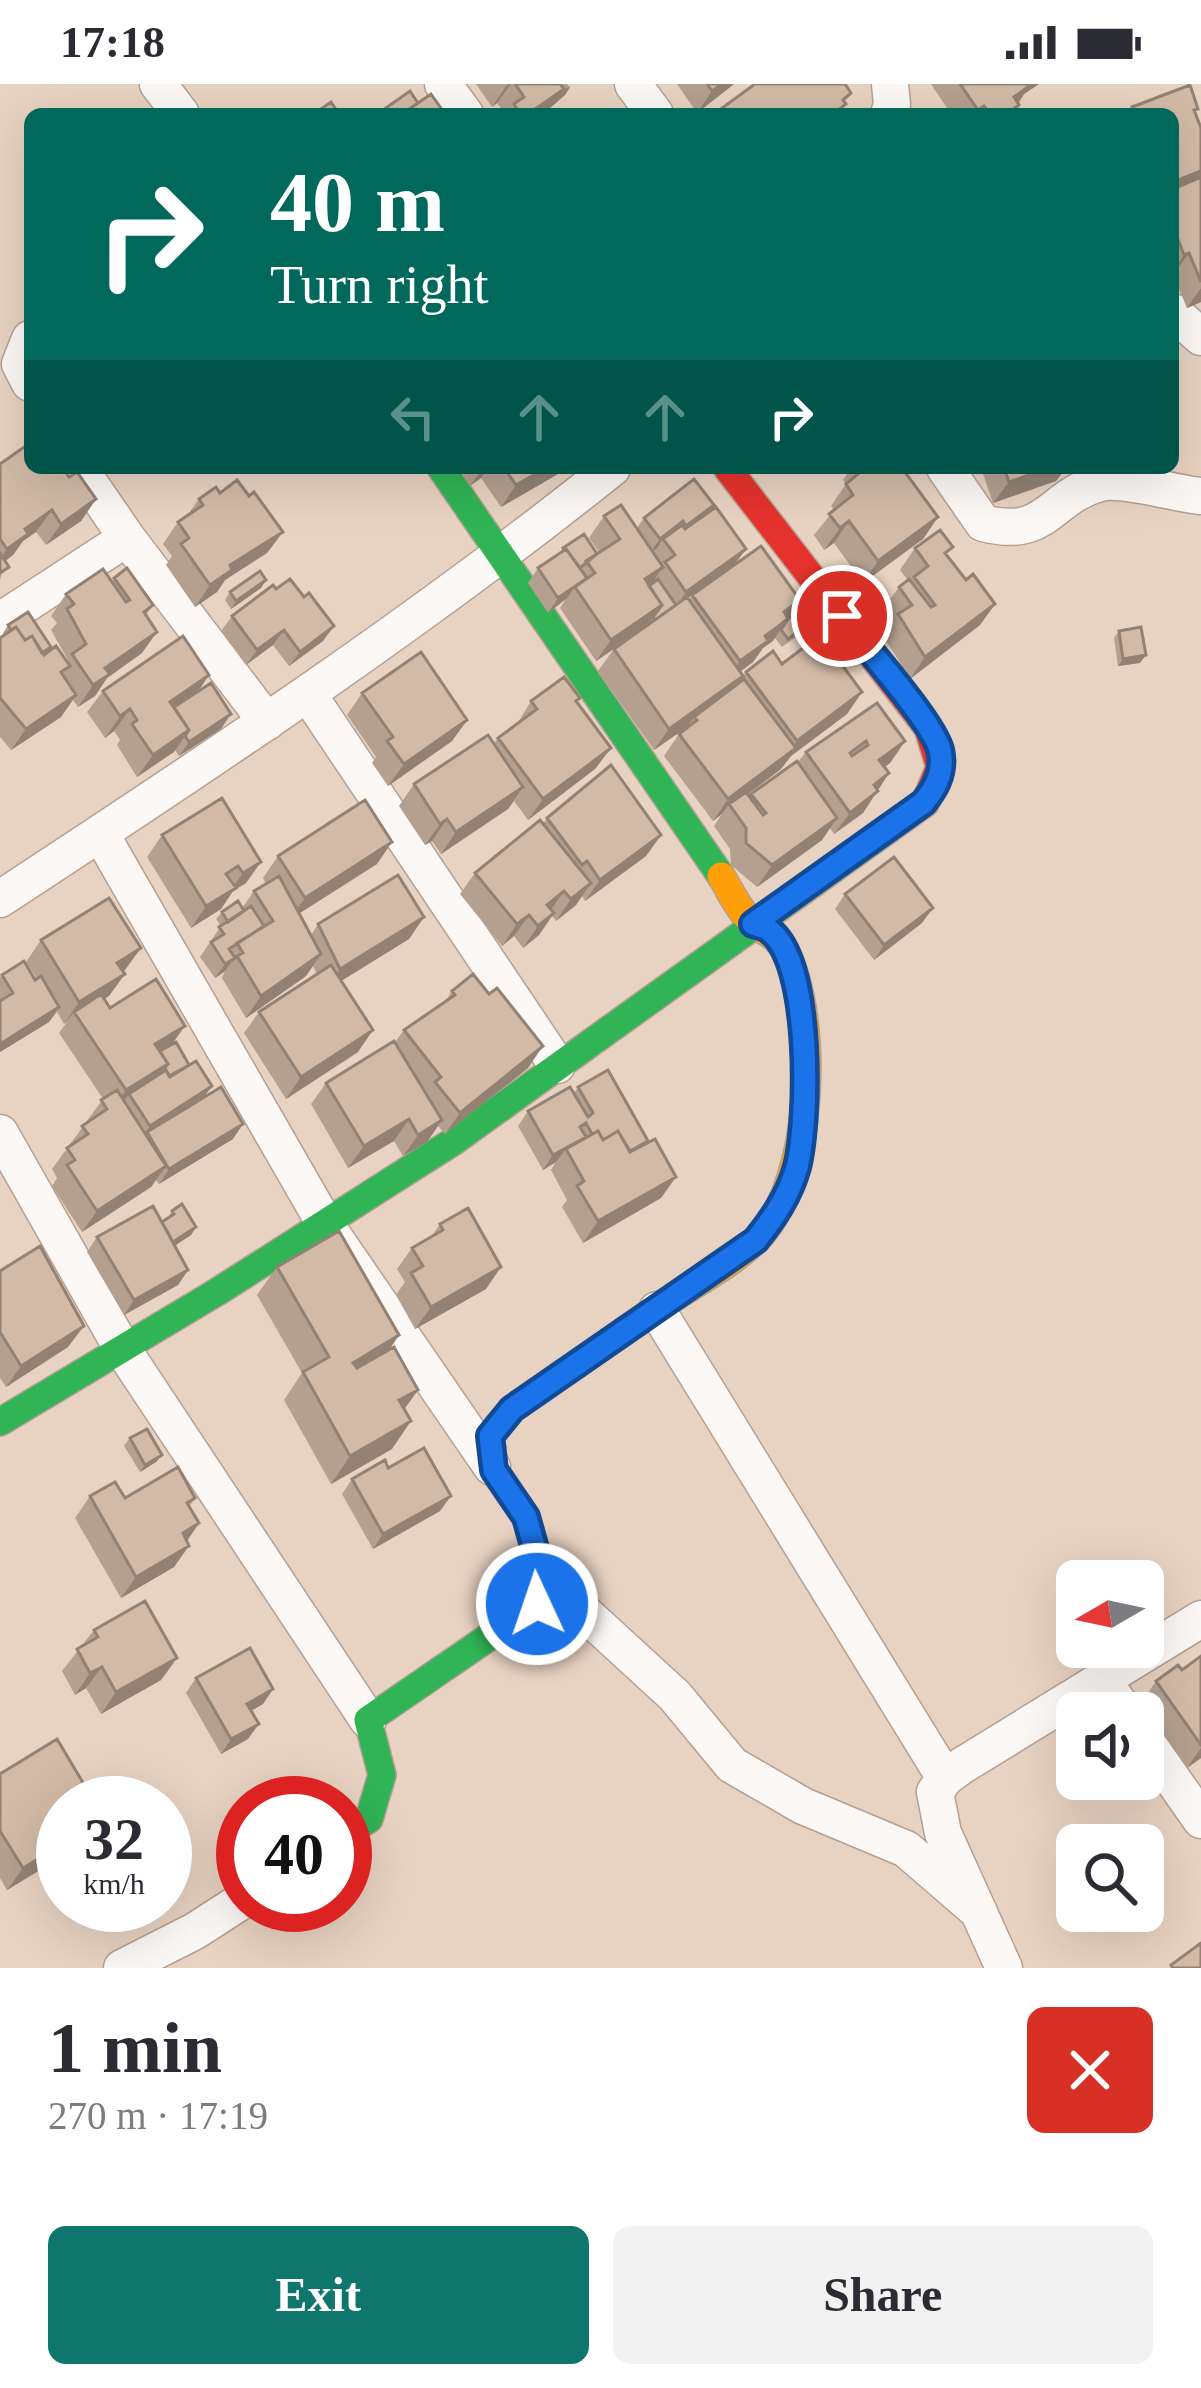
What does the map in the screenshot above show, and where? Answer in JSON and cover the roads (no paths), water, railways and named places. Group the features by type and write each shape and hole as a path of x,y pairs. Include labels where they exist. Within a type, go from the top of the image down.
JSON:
{"street":[{"path":"158,84 176,108"},
{"path":"442,84 460,108"},
{"path":"1179,318 1201,338"},
{"path":"83,474 267,722"},
{"path":"444,474 504,554 753,924 772,931 794,971 806,1051 798,1165 781,1208 756,1240 512,1409 490,1436 494,1470"},
{"path":"0,899 308,694 504,554 604,474"},
{"path":"0,1422 123,1351 515,1100 923,803 937,786 940,748 928,728 732,474"},
{"path":"949,474 983,524 1009,530 1042,520 1075,492 1106,481 1201,496"},
{"path":"0,621 127,538"},
{"path":"308,694 557,1065"},
{"path":"100,833 325,1224 526,1517 542,1574 537,1604 368,1720"},
{"path":"0,1133 123,1351 368,1720 382,1775 372,1809"},
{"path":"657,1310 945,1778"},
{"path":"542,1574 675,1696 732,1765 803,1806 906,1849 979,1912"},
{"path":"1004,1968 938,1812 935,1792 945,1778 1201,1618"},
{"path":"1102,1680 1111,1692"},
{"path":"1164,1768 1201,1820"},
{"path":"122,1968 216,1917"}]}
